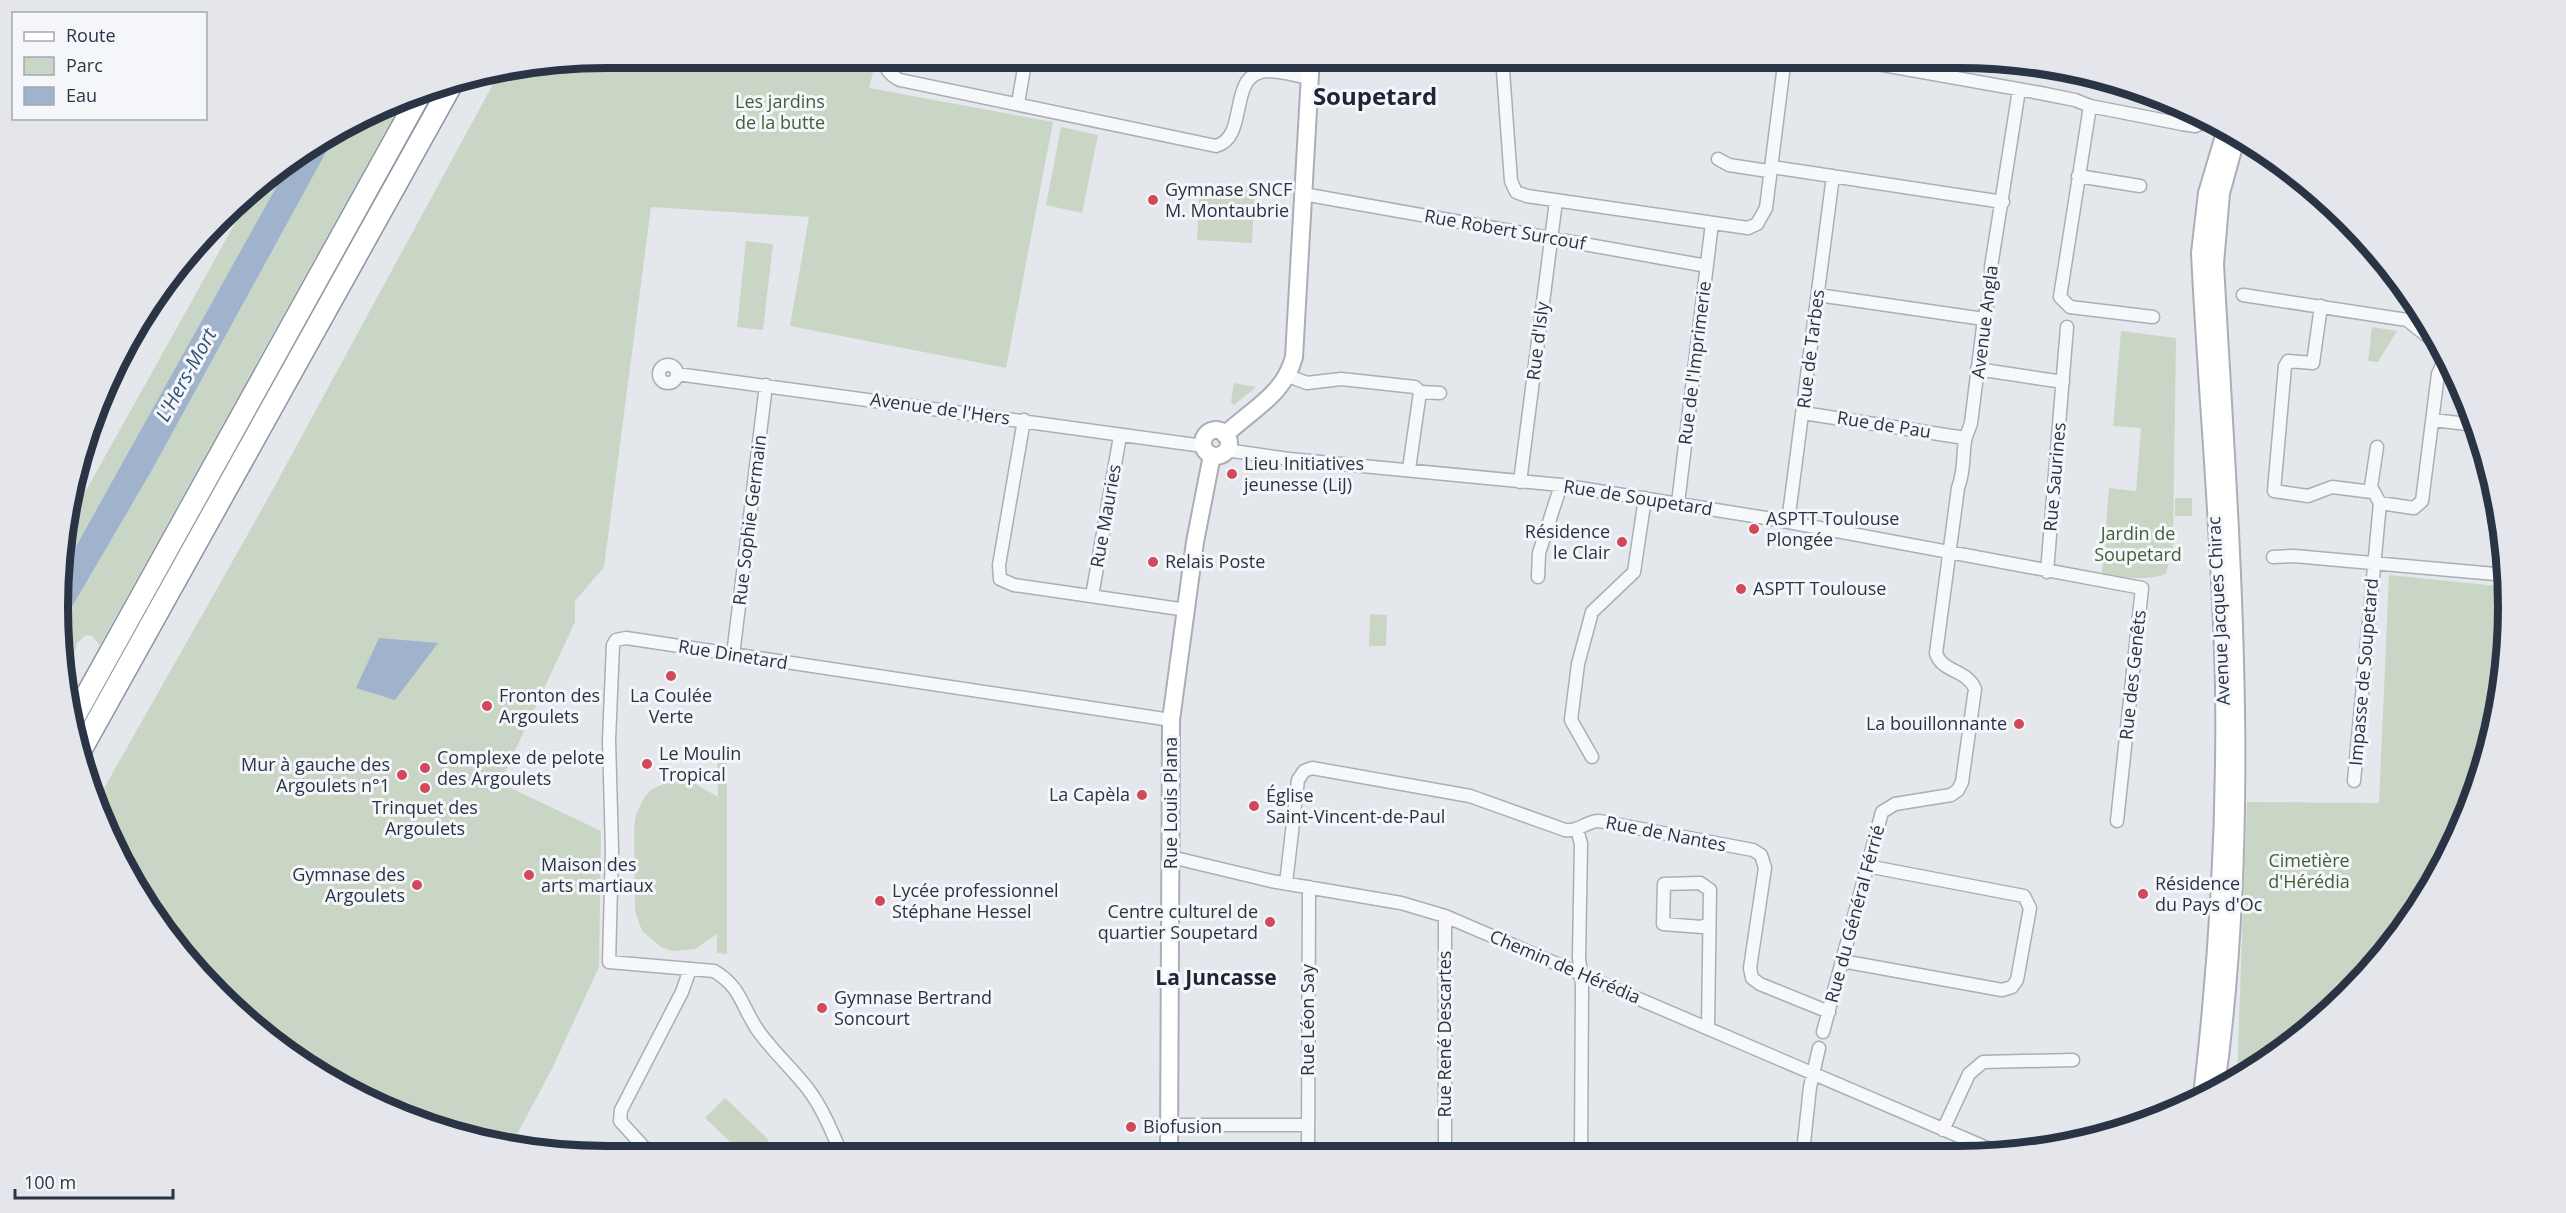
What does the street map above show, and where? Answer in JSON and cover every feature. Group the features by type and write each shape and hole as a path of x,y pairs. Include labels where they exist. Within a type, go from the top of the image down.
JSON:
{"highway":[{"path":"85,743 448,92"},
{"path":"78,711 415,103"}],"main road":[{"path":"1217,446 1272,396 1288,376 1294,357 1310,68"},
{"name":"Avenue Jacques Chirac","path":"2203,1087 2217,950 2224,746 2221,627 2200,254 2207,193 2224,137"},
{"name":"Avenue Jacques Chirac","path":"2217,1080 2234,907 2238,739 2234,597 2215,264 2221,193 2235,143"},
{"name":"Rue Louis Plana","path":"1169,1146 1171,720 1199,514 1217,446"}],"street":[{"path":"886,68 891,76 900,80 1216,146 1227,143 1233,135 1240,94 1253,77 1265,71 1310,78"},
{"path":"1018,103 1024,68"},
{"path":"1503,68 1512,187 1527,196 1743,228 1757,224 1766,208 1784,68"},
{"path":"1899,68 2075,100 2090,106 2194,126 2199,124"},
{"name":"Avenue Angla","path":"1951,552 1958,488 1965,469 1963,459 1965,438 1971,423 1978,378 1977,369 1984,319 1992,283 1991,267 2019,90"},
{"path":"2090,106 2060,297 2070,307 2153,317"},
{"path":"1718,159 1730,165 1768,171 1772,167"},
{"path":"1772,167 2003,202"},
{"name":"Rue de Tarbes","path":"1788,522 1833,176"},
{"path":"2078,176 2140,186"},
{"name":"Rue Robert Surcouf","path":"1303,194 1707,266"},
{"name":"Rue d'Isly","path":"1520,482 1556,201"},
{"name":"Rue de l'Imprimerie","path":"1677,503 1712,223"},
{"path":"1818,295 1984,319"},
{"path":"2243,295 2407,320 2424,333"},
{"path":"2321,306 2313,363 2288,361 2283,384 2274,491 2308,496 2332,486 2372,492"},
{"name":"Rue Saurines","path":"2047,572 2067,327"},
{"path":"2380,503 2414,508 2422,501 2438,374 2441,365"},
{"path":"1977,369 2063,382"},
{"name":"Avenue de l'Hers","path":"677,374 1024,420 1120,436 1217,446"},
{"path":"1288,376 1307,383 1341,379 1415,387 1420,392 1440,393"},
{"name":"Rue Sophie Germain","path":"733,655 766,385"},
{"path":"1409,469 1420,392"},
{"name":"Rue de Pau","path":"1803,413 1965,438"},
{"path":"1024,420 999,565 1000,579 1005,583 1187,610"},
{"path":"2433,420 2466,423"},
{"name":"Rue Mauries","path":"1092,596 1120,436"},
{"name":"Rue de Soupetard","path":"1217,446 1289,459 1560,485 1788,522 2047,572"},
{"path":"2373,563 2380,503 2372,492 2377,447"},
{"path":"1539,577 1539,553 1560,485"},
{"path":"1592,757 1571,720 1578,664 1592,612 1634,572 1645,498"},
{"name":"Rue du Général Férrié","path":"1823,1032 1881,816 1894,804 1947,797 1958,790 1962,782 1975,689 1970,681 1943,664 1936,653 1951,552"},
{"name":"Impasse de Soupetard","path":"2273,557 2294,556 2497,574"},
{"name":"Impasse de Soupetard","path":"2354,782 2373,563"},
{"name":"Rue des Genêts","path":"2047,572 2142,588 2117,821"},
{"name":"Rue Dinetard","path":"690,969 609,962 612,873 609,740 613,645 616,640 626,638 1171,720"},
{"name":"Rue de Nantes","path":"1286,883 1298,780 1304,771 1312,768 1470,796 1565,830 1577,829 1590,822 1599,821 1757,852 1764,859 1765,868 1750,968 1752,978 1760,984 1829,1012"},
{"path":"1577,829 1581,844 1578,957 1581,975 1581,1146"},
{"name":"Chemin de Hérédia","path":"1171,856 1286,883 1401,903 1445,916 1979,1145"},
{"path":"1842,961 2002,990 2012,987 2017,980 2030,908 2024,896 1867,866"},
{"path":"1708,1028 1711,893 1707,886 1700,883 1664,884 1663,924 1702,927 1709,923"},
{"name":"Rue Léon Say","path":"1308,1146 1309,887"},
{"name":"Rue René Descartes","path":"1444,1146 1445,916"},
{"path":"642,1146 620,1120 621,1110 682,992 690,969 714,971 738,992 758,1030 818,1106 838,1146"},
{"path":"1804,1146 1812,1074 1819,1048"},
{"path":"1943,1130 1969,1074 1983,1062 2073,1060"},
{"path":"1169,1125 1308,1125"}],"green space":[{"name":"Les jardins de la butte","path":"874,68 869,88 1053,122 1006,368 790,326 809,217 651,207 604,567 575,601 575,622 500,783 601,831 599,967 552,1069 515,1137 433,1117 368,1090 307,1055 251,1012 201,962 158,906 123,845 101,793 266,502 496,79 571,69"},
{"path":"397,110 100,645 92,636 86,635 77,643 71,666 68,613 152,470 331,144"},
{"path":"1061,127 1098,135 1082,213 1046,205"},
{"path":"283,175 70,557 77,507 244,208"},
{"path":"1200,184 1255,187 1252,243 1197,240"},
{"path":"746,241 773,244 763,330 737,327"},
{"path":"2372,327 2397,331 2378,362 2368,361"},
{"name":"Jardin de Soupetard","path":"2121,331 2176,338 2173,546 2166,574 2150,578 2102,573 2109,488 2136,491 2141,428 2113,426"},
{"path":"1234,383 1256,387 1234,405 1231,402"},
{"path":"2175,498 2192,498 2192,516 2175,516"},
{"name":"Cimetière d'Hérédia","path":"2389,575 2497,586 2497,642 2488,712 2470,780 2443,845 2408,906 2365,962 2315,1012 2259,1055 2237,1068 2247,802 2379,803"},
{"path":"1370,614 1387,615 1386,646 1369,646"},
{"path":"717,756 727,756 727,954 717,953 717,934 695,949 672,951 661,947 642,931 635,911 634,827 636,814 651,790 667,782 692,782 718,797"},
{"path":"725,1098 769,1140 763,1146 734,1146 705,1118"}],"water":[{"name":"L'Hers-Mort","path":"331,144 152,470 68,613 70,557 283,175"},
{"path":"379,638 438,643 395,700 356,688"}],"place":[{"name":"Gymnase SNCF M. Montaubrie","path":"1153,200"},
{"name":"Lieu Initiatives jeunesse (LiJ)","path":"1232,474"},
{"name":"ASPTT Toulouse Plongée","path":"1754,529"},
{"name":"Résidence le Clair","path":"1622,542"},
{"name":"Relais Poste","path":"1153,562"},
{"name":"ASPTT Toulouse","path":"1741,589"},
{"name":"La Coulée Verte","path":"671,676"},
{"name":"Fronton des Argoulets","path":"487,706"},
{"name":"La bouillonnante","path":"2019,724"},
{"name":"Le Moulin Tropical","path":"647,764"},
{"name":"Complexe de pelote des Argoulets","path":"425,768"},
{"name":"Mur à gauche des Argoulets n°1","path":"402,775"},
{"name":"Trinquet des Argoulets","path":"425,788"},
{"name":"La Capèla","path":"1142,795"},
{"name":"Église Saint-Vincent-de-Paul","path":"1254,806"},
{"name":"Maison des arts martiaux","path":"529,875"},
{"name":"Gymnase des Argoulets","path":"417,885"},
{"name":"Résidence du Pays d'Oc","path":"2143,894"},
{"name":"Lycée professionnel Stéphane Hessel","path":"880,901"},
{"name":"Centre culturel de quartier Soupetard","path":"1270,922"},
{"name":"Gymnase Bertrand Soncourt","path":"822,1008"},
{"name":"Biofusion","path":"1131,1127"}],"district":[{"name":"Soupetard","path":"1375,97"},
{"name":"La Juncasse","path":"1216,978"}]}
